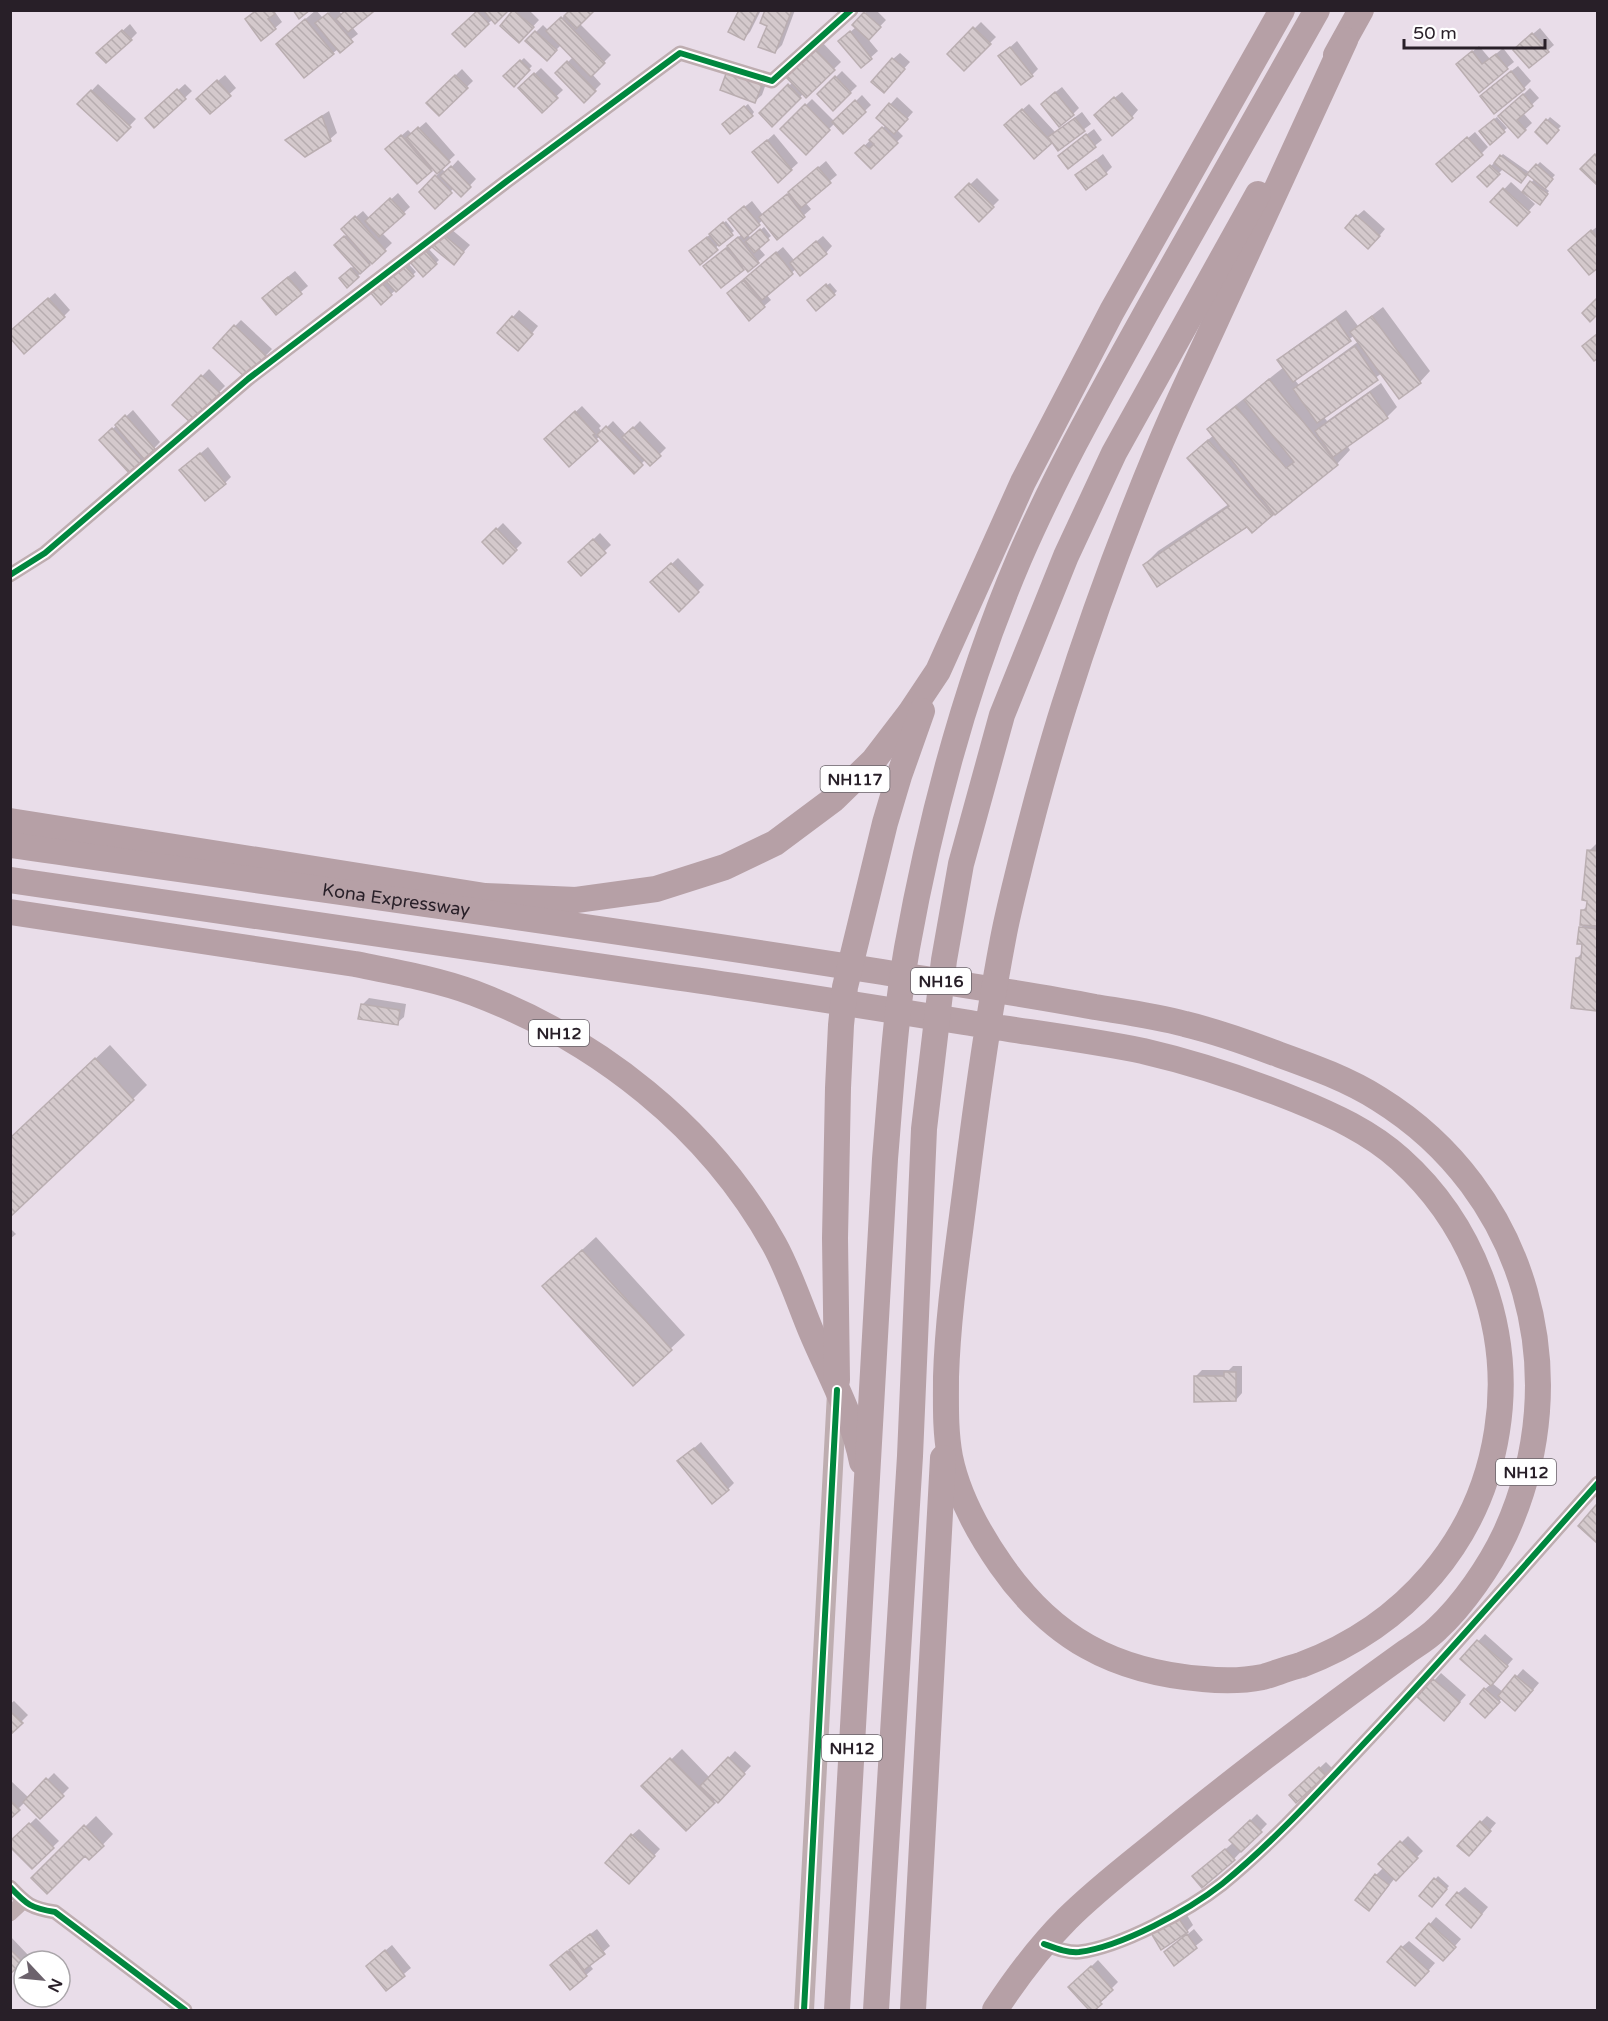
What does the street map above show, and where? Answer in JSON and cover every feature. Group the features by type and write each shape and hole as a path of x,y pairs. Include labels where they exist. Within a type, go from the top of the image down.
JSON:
{"highway":[{"name":"NH117","path":"10,821 485,896 576,900 656,889 725,867 775,843 834,799 874,760 938,671 1023,482 1112,311 1282,10"},
{"name":"NH16","path":"867,1486 884,1171 895,1031 907,949 930,832 958,730 1019,559 1064,465 1124,352 1317,10"},
{"name":"NH16","path":"876,2010 910,1455 924,1129 944,960 961,864 1002,714 1066,556 1114,453 1361,10"},
{"path":"913,2010 945,1422 947,1344 979,1080 1004,929 1057,731 1100,600 1161,442 1345,40"},
{"path":"837,1389 838,1088 845,987 888,813 913,736 938,671"},
{"name":"Kona Expressway","path":"10,845 780,956 1178,1022 1224,1035 1352,1083 1405,1116 1454,1161 1473,1185 1509,1247 1526,1289 1534,1332 1538,1374 1538,1410 1530,1460 1518,1501 1504,1536 1474,1584 1436,1630 1227,1785 1103,1886 1044,1944"},
{"name":"Kona Expressway","path":"10,880 772,992 1148,1053 1196,1065 1331,1114 1369,1135 1402,1161 1430,1190 1456,1226 1478,1266 1490,1300 1497,1336 1501,1370 1501,1405 1497,1438 1489,1470 1480,1496 1459,1536 1439,1566 1418,1592 1389,1618 1355,1640 1312,1661 1264,1677 1229,1681 1155,1673 1123,1665 1063,1631 1026,1597 990,1549 963,1499 951,1466 945,1422"},
{"name":"NH12","path":"10,912 365,966 471,992 546,1025 628,1077 661,1105 717,1160 744,1195 774,1245 837,1389 861,1455 867,1486 837,2010"},
{"name":"NH12","path":"995,2010 1014,1981 1044,1944"}],"street":[{"path":"10,575 45,553 248,379 680,54 772,81 851,10"},
{"path":"804,2010 837,1389"},
{"path":"1044,1944 1061,1951 1077,1952 1099,1948 1153,1925 1197,1902 1222,1884 1298,1814 1446,1655 1598,1483"},
{"path":"10,1887 35,1909 56,1912 185,2010"},
{"path":"10,1914 24,1901"}],"building":[{"path":"257,10 273,10 275,14 268,19 276,29 261,41 245,19"},
{"path":"293,10 310,10 299,19"},
{"path":"346,10 372,10 373,12 348,32 336,19"},
{"path":"483,10 509,10 495,24"},
{"path":"513,10 534,27 519,43 500,26"},
{"path":"570,10 595,10 576,29 564,16"},
{"path":"739,10 759,10 744,40 728,32"},
{"path":"765,10 792,10 775,53 758,47 767,26 760,23"},
{"path":"477,11 489,24 465,47 452,34"},
{"path":"864,12 881,27 869,40 852,25"},
{"path":"328,13 353,42 340,53 315,23"},
{"path":"561,17 605,63 591,77 546,31"},
{"path":"305,19 334,54 304,78 276,44"},
{"path":"973,27 991,44 964,71 947,54"},
{"path":"122,30 132,40 106,63 96,53"},
{"path":"535,31 557,50 547,61 525,41"},
{"path":"850,31 872,59 861,68 838,41"},
{"path":"1532,33 1549,52 1529,68 1513,50"},
{"path":"813,47 835,70 806,98 784,75"},
{"path":"1010,47 1033,76 1021,85 998,56"},
{"path":"1472,51 1482,64 1496,54 1508,69 1479,93 1456,64"},
{"path":"892,58 905,69 884,93 871,82"},
{"path":"520,60 530,70 514,87 503,76"},
{"path":"567,61 596,91 584,103 555,73"},
{"path":"727,71 762,85 755,103 720,90"},
{"path":"1511,71 1525,89 1494,114 1480,96"},
{"path":"534,73 558,98 542,113 518,88"},
{"path":"455,75 468,88 439,116 426,103"},
{"path":"835,76 851,93 833,111 817,94"},
{"path":"217,80 231,96 210,114 196,99"},
{"path":"788,84 801,98 772,127 759,113"},
{"path":"177,89 186,99 154,128 145,118"},
{"path":"91,90 131,127 117,141 77,104"},
{"path":"1055,92 1074,115 1059,127 1041,104"},
{"path":"1523,94 1533,106 1517,120 1526,130 1518,138 1498,116"},
{"path":"1114,97 1133,118 1112,136 1094,115"},
{"path":"855,100 866,112 843,134 832,122"},
{"path":"889,103 908,119 894,134 876,118"},
{"path":"805,104 830,130 806,155 780,129"},
{"path":"744,106 753,116 730,134 722,124"},
{"path":"1022,109 1052,143 1034,159 1004,125"},
{"path":"322,116 331,141 305,157 285,140"},
{"path":"1075,118 1085,131 1058,151 1048,137"},
{"path":"1494,119 1505,132 1490,145 1479,131"},
{"path":"1546,119 1559,130 1547,144 1535,132"},
{"path":"418,127 450,162 437,174 406,138"},
{"path":"882,127 898,143 871,169 855,153 864,145 869,149 874,144 869,140"},
{"path":"1086,134 1096,147 1068,169 1058,156"},
{"path":"401,135 432,171 417,184 385,149"},
{"path":"1467,137 1483,155 1452,182 1436,164"},
{"path":"767,140 792,170 778,183 752,152"},
{"path":"1595,154 1598,156 1598,186 1580,169"},
{"path":"1500,155 1527,175 1521,183 1494,163"},
{"path":"1096,160 1107,174 1086,190 1075,175"},
{"path":"1536,164 1553,179 1545,189 1527,174"},
{"path":"1490,165 1500,174 1487,187 1477,177"},
{"path":"451,166 471,187 461,197 440,176"},
{"path":"818,167 831,183 801,208 788,192"},
{"path":"435,175 452,193 435,209 419,192"},
{"path":"1530,181 1548,194 1540,205 1522,192"},
{"path":"969,183 994,207 979,222 955,197"},
{"path":"1503,188 1530,212 1517,226 1490,202"},
{"path":"787,194 805,217 777,240 759,217"},
{"path":"390,198 405,214 379,237 365,221"},
{"path":"744,206 760,225 744,239 728,219"},
{"path":"1356,215 1380,236 1368,249 1345,228"},
{"path":"355,216 386,251 372,264 341,229"},
{"path":"723,222 733,235 719,246 709,234"},
{"path":"760,229 769,240 754,253 745,242"},
{"path":"1591,230 1598,238 1598,268 1589,275 1568,250"},
{"path":"443,234 464,252 454,265 432,247"},
{"path":"344,236 370,265 360,274 334,245"},
{"path":"707,237 718,250 700,265 689,251"},
{"path":"738,237 759,263 748,272 727,246"},
{"path":"816,241 827,254 800,276 790,263"},
{"path":"726,248 744,270 721,288 703,266"},
{"path":"424,249 437,264 423,277 410,262"},
{"path":"776,252 793,274 762,300 744,279"},
{"path":"403,264 414,276 396,292 385,280"},
{"path":"351,268 359,277 347,288 339,278"},
{"path":"288,277 302,294 276,315 262,298"},
{"path":"743,280 765,307 749,321 727,293"},
{"path":"381,282 392,295 381,305 370,292"},
{"path":"826,284 835,295 816,311 807,300"},
{"path":"1598,297 1598,314 1590,322 1582,313"},
{"path":"48,298 65,317 24,354 10,338 10,331"},
{"path":"512,316 533,334 518,351 497,333"},
{"path":"1372,316 1421,383 1399,399 1350,332"},
{"path":"1336,319 1351,341 1293,382 1277,360"},
{"path":"234,325 266,356 246,378 213,348"},
{"path":"1598,333 1598,358 1594,361 1582,346"},
{"path":"1355,346 1378,380 1317,423 1293,389"},
{"path":"201,375 220,393 191,423 172,405"},
{"path":"1269,379 1338,465 1275,515 1207,429 1236,406 1286,468 1294,462 1244,400"},
{"path":"1370,392 1388,418 1333,457 1315,431"},
{"path":"575,411 595,434 593,435 598,441 569,467 544,439"},
{"path":"125,415 155,449 144,459 115,425"},
{"path":"606,426 643,465 634,474 597,435"},
{"path":"633,427 661,456 650,466 622,437"},
{"path":"112,428 143,462 130,474 99,440"},
{"path":"1208,440 1273,515 1252,533 1247,527 1157,587 1143,565 1229,506 1187,458"},
{"path":"200,453 226,484 205,501 179,470"},
{"path":"496,528 517,550 503,564 482,542"},
{"path":"593,539 606,553 581,576 568,562"},
{"path":"671,563 699,592 679,612 650,582"},
{"path":"1587,850 1598,851 1598,926 1580,925 1581,910 1586,910 1587,901 1582,900"},
{"path":"1579,927 1598,929 1598,1014 1597,1011 1571,1008 1576,958 1581,958 1582,944 1577,944"},
{"path":"361,1004 400,1010 398,1025 358,1019"},
{"path":"95,1058 134,1100 10,1217 10,1138"},
{"path":"582,1250 672,1350 633,1386 542,1286"},
{"path":"1224,1372 1236,1372 1236,1401 1194,1402 1194,1376 1224,1376"},
{"path":"694,1448 729,1490 712,1504 677,1461"},
{"path":"1596,1505 1598,1506 1598,1544 1578,1526"},
{"path":"1477,1640 1508,1666 1491,1686 1460,1659"},
{"path":"1515,1675 1533,1690 1515,1711 1498,1696"},
{"path":"1433,1679 1460,1702 1444,1721 1417,1697"},
{"path":"1484,1688 1500,1702 1485,1718 1470,1704"},
{"path":"10,1711 23,1723 10,1735"},
{"path":"728,1757 745,1774 718,1803 700,1786"},
{"path":"670,1758 715,1803 686,1831 641,1786"},
{"path":"1319,1767 1326,1775 1296,1803 1289,1795"},
{"path":"46,1778 64,1796 40,1819 23,1802"},
{"path":"10,1800 20,1810 10,1819"},
{"path":"1250,1820 1262,1832 1241,1852 1229,1840"},
{"path":"1480,1821 1491,1831 1469,1856 1457,1846"},
{"path":"29,1823 54,1848 32,1869 10,1847 10,1841"},
{"path":"84,1825 104,1846 89,1860 85,1856 47,1894 31,1878"},
{"path":"631,1834 655,1856 629,1884 605,1863"},
{"path":"1400,1841 1418,1858 1396,1881 1378,1864"},
{"path":"1225,1849 1235,1860 1202,1888 1192,1876"},
{"path":"1375,1874 1389,1885 1369,1911 1355,1900"},
{"path":"1434,1878 1447,1889 1432,1907 1419,1896"},
{"path":"1457,1892 1482,1914 1471,1928 1446,1905"},
{"path":"1177,1916 1188,1932 1161,1950 1151,1933"},
{"path":"1429,1923 1456,1947 1443,1961 1416,1938"},
{"path":"590,1934 605,1954 584,1970 569,1950"},
{"path":"1187,1934 1197,1948 1174,1966 1164,1952"},
{"path":"1401,1946 1429,1971 1415,1986 1387,1962"},
{"path":"10,1949 12,1951 12,1972 10,1974"},
{"path":"385,1950 405,1976 386,1991 366,1966"},
{"path":"567,1951 587,1976 570,1990 550,1965"},
{"path":"1091,1966 1113,1990 1095,2010 1089,2010 1068,1987"}],"cycle path":[{"path":"10,575 45,553 248,379 507,181 680,53 772,81 851,10"},
{"path":"804,2010 837,1390"},
{"path":"1044,1944 1061,1950 1079,1952 1114,1943 1173,1916 1222,1884 1280,1831 1335,1775 1598,1483"},
{"path":"10,1887 30,1905 55,1912 185,2010"}]}
